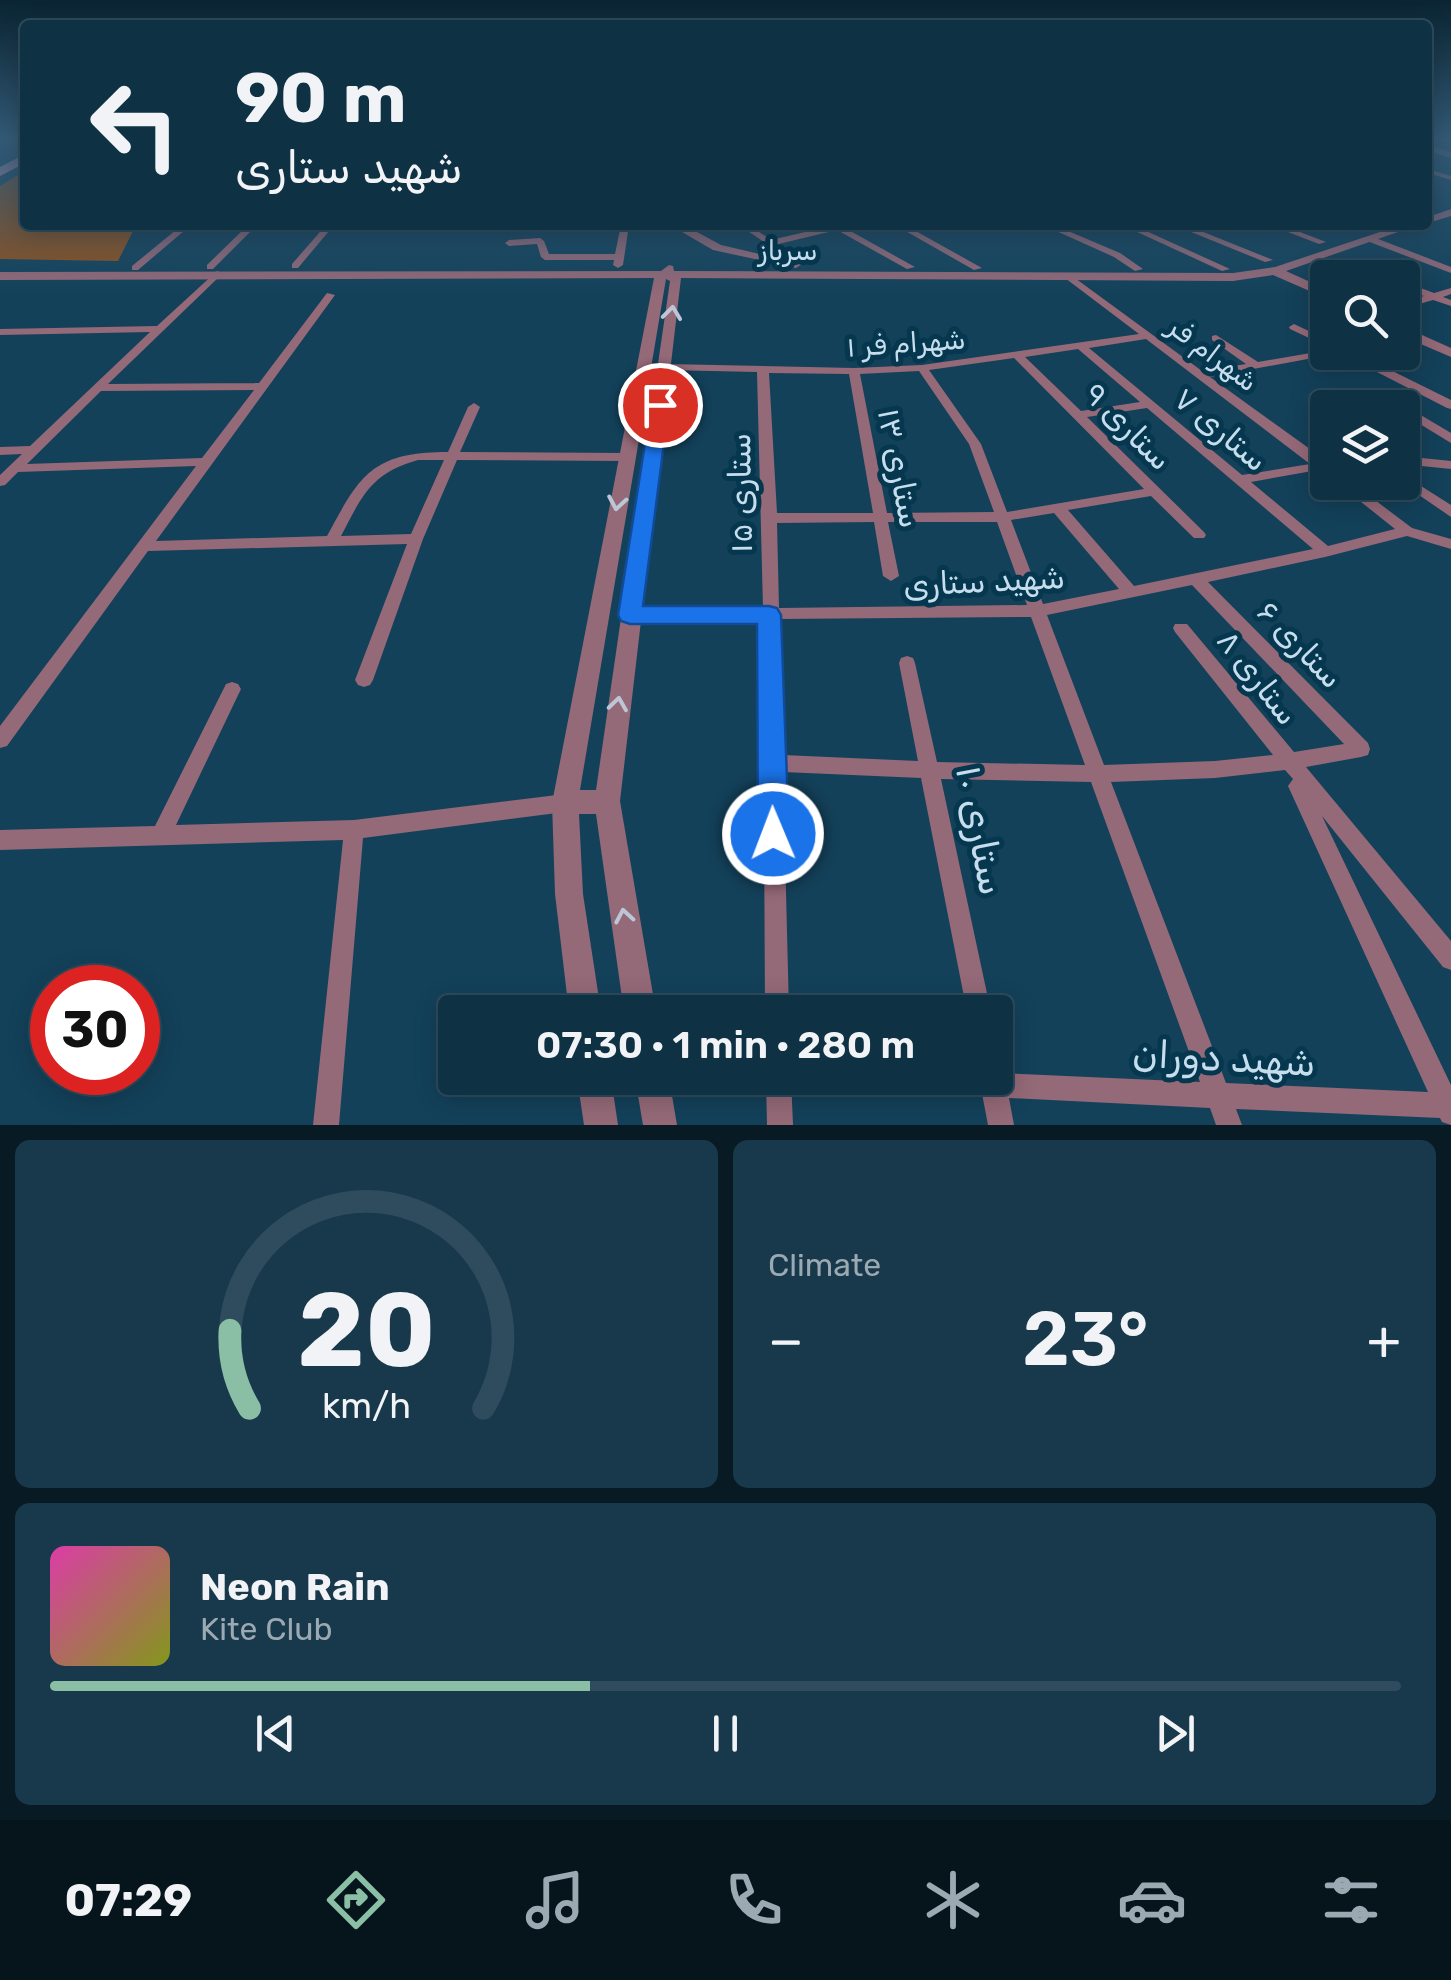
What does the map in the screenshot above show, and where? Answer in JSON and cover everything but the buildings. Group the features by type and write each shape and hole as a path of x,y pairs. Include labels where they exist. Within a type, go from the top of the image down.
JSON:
{"street":[{"path":"135,268 181,230"},
{"path":"0,482 156,329 249,230"},
{"path":"295,266 326,230"},
{"path":"509,244 540,241 545,257 619,261 624,230"},
{"path":"685,230 740,261"},
{"path":"750,230 770,243 824,230"},
{"path":"847,230 910,267"},
{"path":"907,230 977,268"},
{"path":"1059,230 1117,255 1138,269"},
{"path":"1138,230 1226,269"},
{"path":"1189,230 1310,286"},
{"path":"1288,230 1322,242"},
{"name":"سرباز","path":"0,272 1226,269 1271,266 1359,230"},
{"name":"سرباز","path":"107,271 619,261 669,270 740,261 823,267 1233,277 1397,230"},
{"path":"1370,239 1451,270"},
{"path":"1271,266 1310,280"},
{"path":"583,995 569,894 565,803 658,282 669,270 676,280 666,367 607,801 637,995"},
{"name":"شهرام فر","path":"1066,272 1310,456"},
{"path":"1420,301 1451,290"},
{"path":"1420,291 1451,303"},
{"path":"0,740 330,295"},
{"path":"1294,327 1310,335"},
{"path":"1420,328 1451,342"},
{"path":"0,332 156,329"},
{"name":"شهرام فر ۱","path":"666,367 854,371 922,368 1148,336"},
{"path":"1216,338 1257,366"},
{"path":"1420,338 1451,353"},
{"name":"ستاری ۷","path":"1082,347 1325,552"},
{"name":"ستاری ۹","path":"1018,356 1200,535"},
{"path":"1200,375 1310,356"},
{"path":"922,368 975,444 1229,1125"},
{"name":"ستاری ۱۵","path":"764,370 770,518 777,995"},
{"path":"1382,370 1451,404"},
{"name":"ستاری ۱۳","path":"854,371 892,576"},
{"path":"96,388 263,386"},
{"path":"1078,416 1150,404"},
{"path":"364,680 416,539 474,407"},
{"path":"1420,419 1451,439"},
{"path":"0,451 32,450"},
{"path":"332,540 367,478 377,468 418,456 626,457"},
{"path":"14,468 206,462"},
{"path":"1420,462 1451,465"},
{"path":"1239,480 1310,469"},
{"path":"1420,490 1451,512"},
{"path":"770,518 1002,517 1155,491"},
{"path":"1366,500 1407,531 1451,544"},
{"path":"1059,509 1132,592"},
{"name":"شهید ستاری","path":"630,615 1038,611 1325,552 1407,531"},
{"path":"144,546 416,539"},
{"path":"608,556 638,557"},
{"name":"ستاری ۶","path":"1196,579 1361,750 1288,764"},
{"name":"ستاری ۸","path":"1181,628 1288,764"},
{"name":"ستاری ۱۰","path":"907,663 976,995"},
{"path":"162,833 232,690"},
{"path":"772,763 1099,776 1288,764"},
{"path":"1288,764 1451,960"},
{"path":"1288,764 1450,1109"},
{"path":"0,840 354,830 607,801"},
{"path":"326,1125 354,830"},
{"name":"شهید دوران","path":"1013,1082 1450,1109"},
{"path":"596,1095 600,1125"},
{"path":"655,1095 660,1125"},
{"path":"779,1095 780,1125"},
{"path":"995,1095 1001,1125"}],"shaded area":[{"path":"0,190 20,190 20,230 134,230 118,261 0,259"}],"route":[{"path":"660,405 630,615 769,615 773,834"}]}
